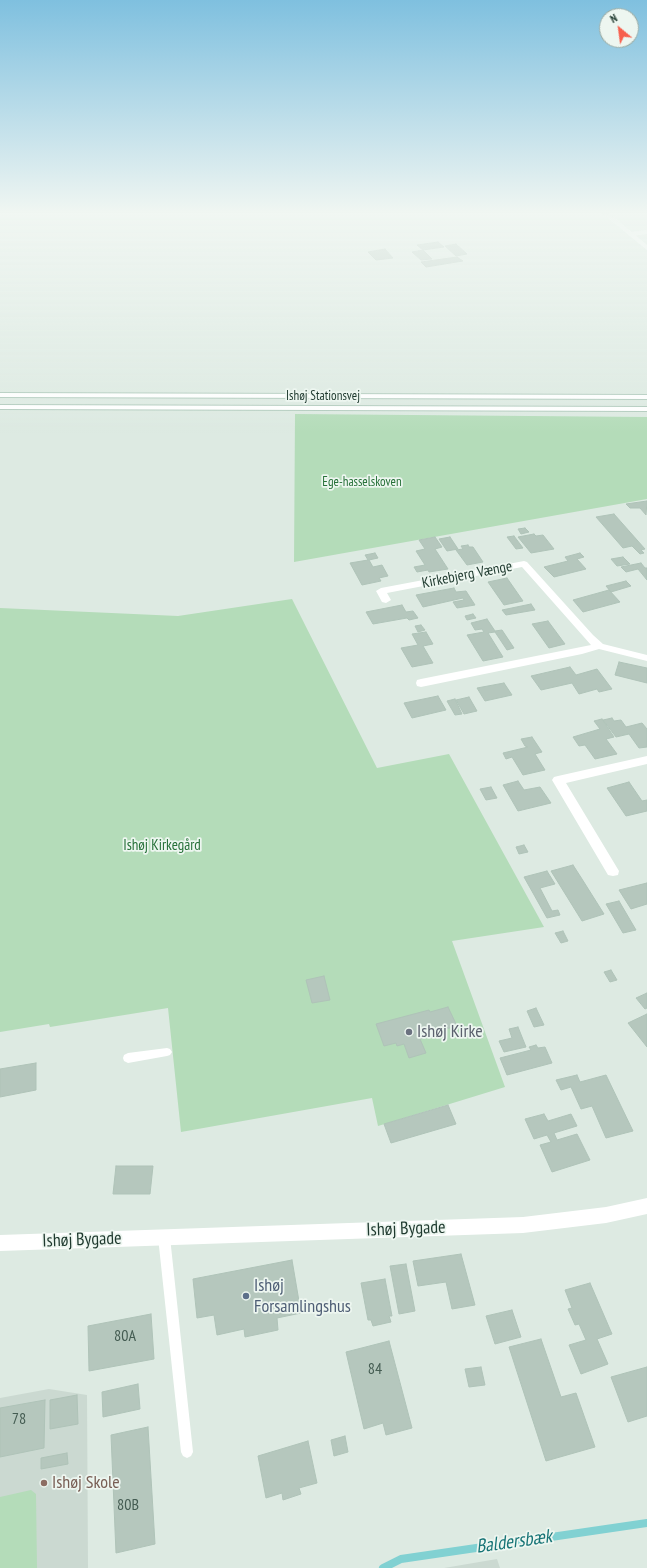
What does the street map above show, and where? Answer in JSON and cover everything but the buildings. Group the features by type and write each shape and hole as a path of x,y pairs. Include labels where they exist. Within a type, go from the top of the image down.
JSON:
{"main road":[{"name":"Ishøj Stationsvej","path":"0,395 647,397"},
{"name":"Ishøj Stationsvej","path":"0,407 647,409"},
{"name":"Kirkebjerg Vænge","path":"386,600 381,591 524,564 589,637 599,646"},
{"path":"421,684 582,651 599,646 647,658"},
{"path":"613,871 558,780 647,760"},
{"name":"Ishøj Bygade","path":"0,1243 523,1224 606,1215 647,1206"}],"lane":[{"path":"128,1058 167,1052"},
{"path":"164,1237 187,1452"}],"shaded area":[{"name":"Ishøj Skole","path":"49,1389 87,1395 88,1568 0,1568 0,1398"},
{"path":"497,1559 500,1568 444,1568"}],"green space":[{"name":"Ege-hasselskoven","path":"295,414 647,417 647,499 294,562"},
{"name":"Ishøj Kirkegård","path":"292,599 377,768 449,754 544,927 452,941 505,1087 378,1126 372,1098 181,1132 168,1008 50,1027 49,1024 0,1032 0,608 178,616"},
{"path":"31,1490 36,1494 37,1568 0,1568 0,1497"}],"waterway":[{"name":"Baldersbæk","path":"383,1568 401,1559 647,1523"}],"place":[{"name":"Ishøj Kirke","path":"409,1032"},
{"name":"Ishøj Forsamlingshus","path":"246,1296"},
{"name":"Ishøj Skole","path":"44,1483"}]}
